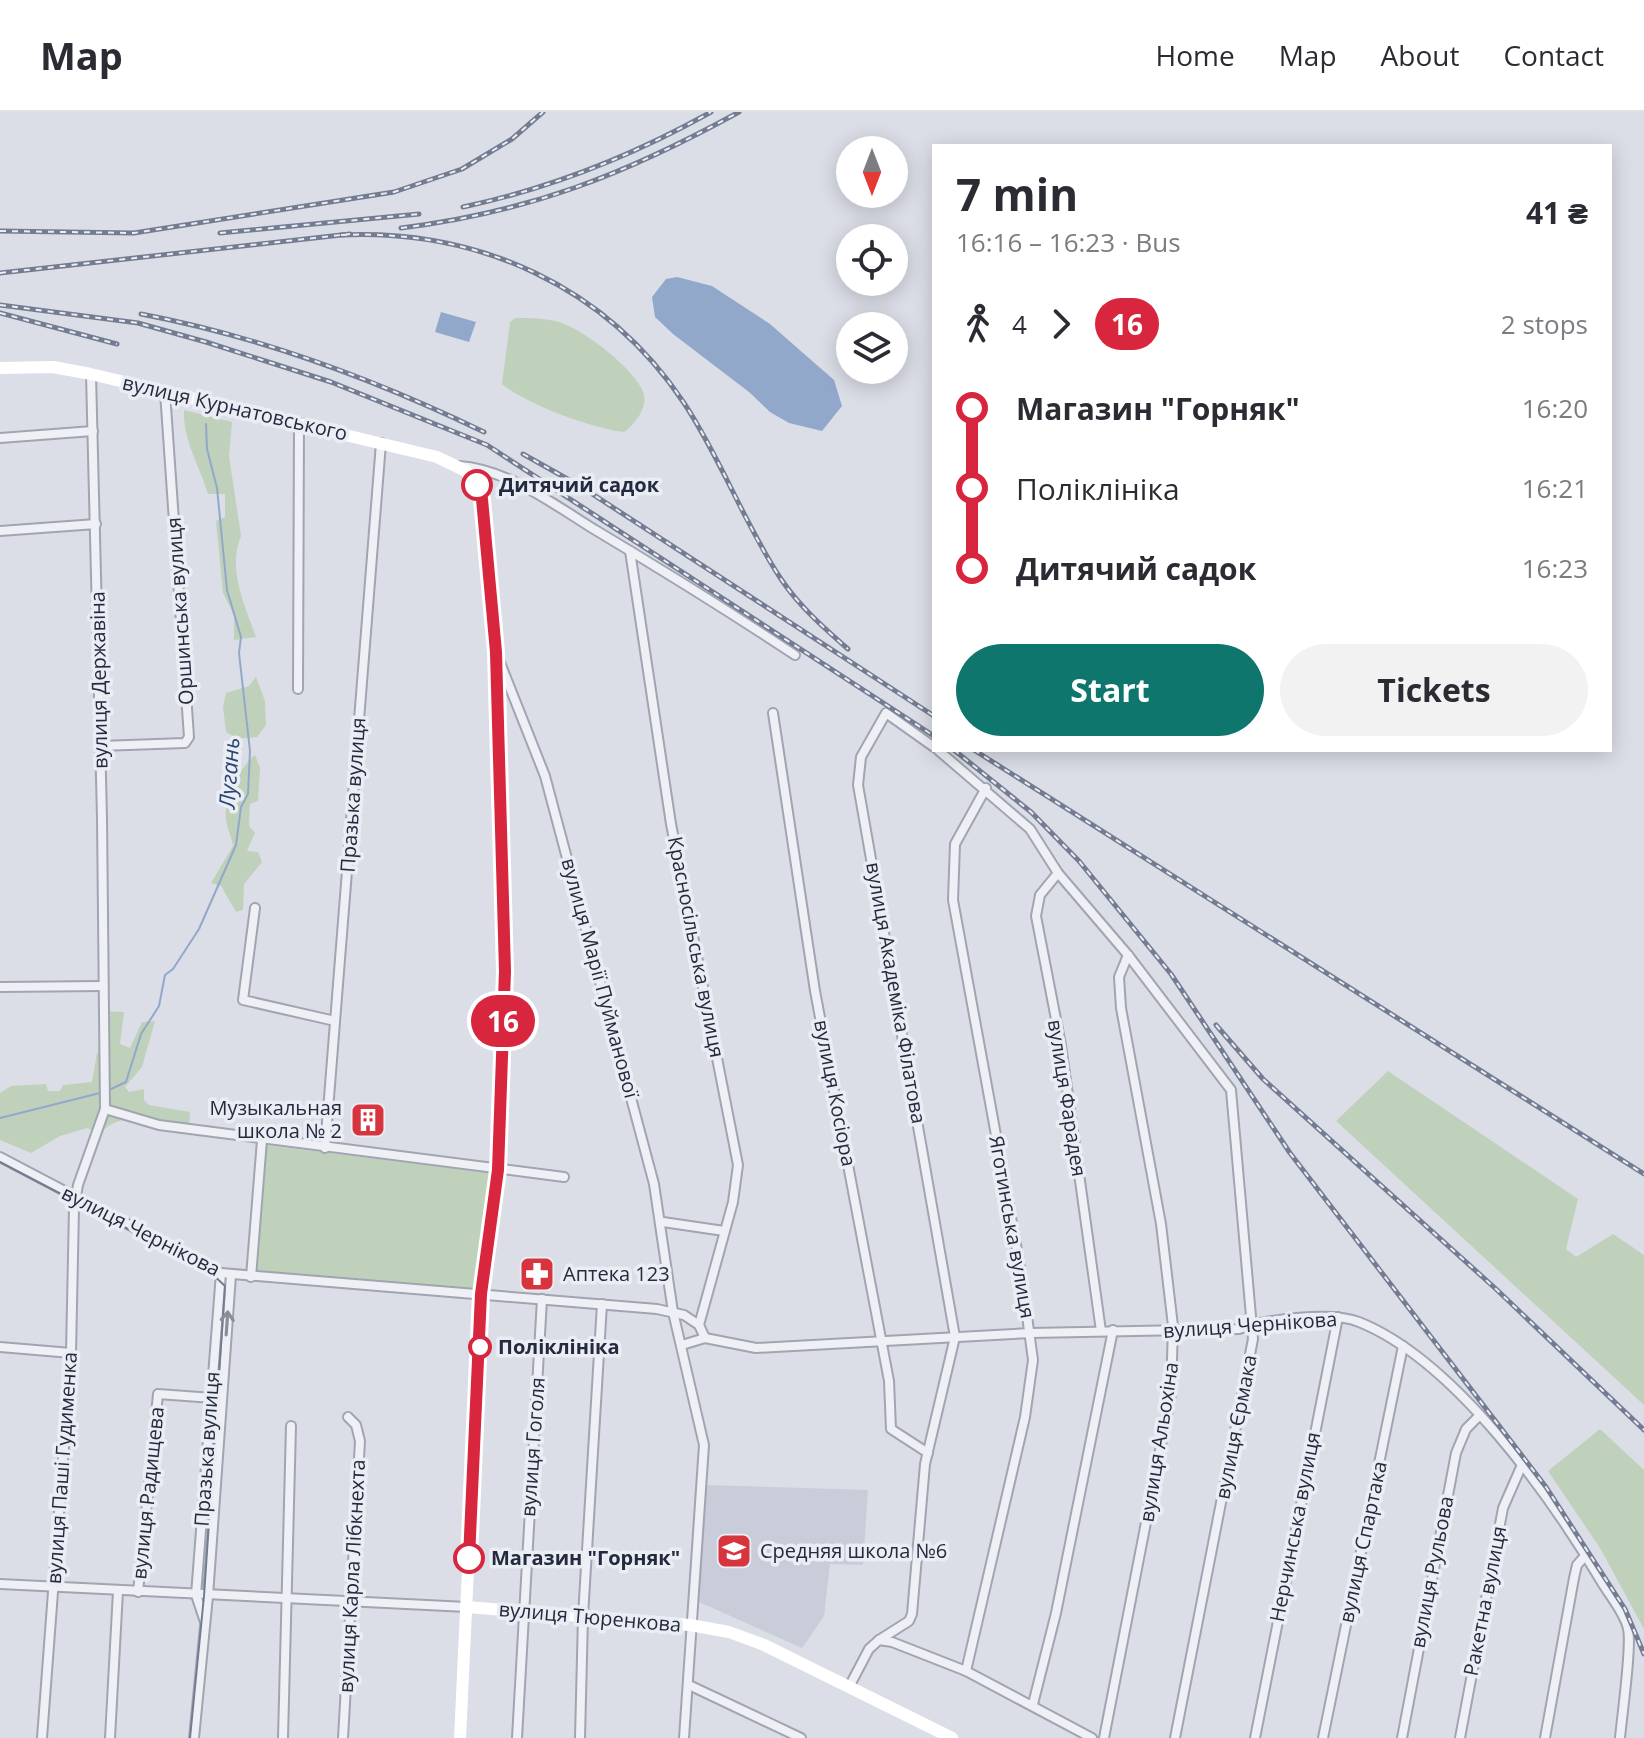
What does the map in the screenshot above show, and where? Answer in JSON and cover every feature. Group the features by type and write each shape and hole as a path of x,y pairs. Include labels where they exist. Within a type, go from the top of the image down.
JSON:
{"street":[{"name":"вулиця Курнатовського","path":"0,368 53,367 91,374 381,443 462,469"},
{"name":"вулиця Державіна","path":"91,374 105,1109"},
{"name":"Оршинська вулиця","path":"100,746 185,743 189,737 165,392"},
{"path":"298,689 299,423"},
{"path":"0,438 93,431"},
{"name":"Празька вулиця","path":"325,1148 381,443"},
{"path":"460,1738 481,1294 498,1170 505,879 496,652 482,499 462,469 477,467 502,477 630,551 795,655"},
{"path":"0,531 96,524"},
{"name":"Красносільська вулиця","path":"630,551 671,824 738,1165 738,1184 714,1281 699,1325"},
{"name":"вулиця Марії Пуйманової","path":"496,652 545,776 663,1222 673,1312"},
{"name":"вулиця Косіора","path":"773,713 815,991 882,1343 891,1399 891,1429 928,1453"},
{"name":"вулиця Академіка Філатова","path":"932,745 886,713 861,757 858,785 955,1337"},
{"name":"вулиця Академіка Філатова","path":"941,752 1030,829 1058,873 1128,955"},
{"name":"Яготинська вулиця","path":"966,1671 1025,1417 1033,1360 1031,1333 953,900 955,844 986,788"},
{"name":"вулиця Фарадея","path":"1058,873 1040,895 1036,916 1061,1045 1101,1331"},
{"path":"255,908 243,1000 335,1021"},
{"name":"вулиця Єрмака","path":"1128,955 1231,1090 1253,1324 1251,1352 1175,1738"},
{"name":"вулиця Альохіна","path":"1104,1738 1171,1394 1173,1331 1159,1214 1121,1008 1119,977 1128,955"},
{"path":"0,987 103,986"},
{"path":"105,1109 140,1122 564,1177"},
{"name":"вулиця Паші Гудименка","path":"42,1738 71,1353 76,1198 105,1109"},
{"path":"251,1277 262,1140"},
{"name":"вулиця Чернікова","path":"0,1157 226,1274 673,1312"},
{"path":"663,1222 724,1231"},
{"name":"Празька вулиця","path":"194,1738 206,1623 203,1596 211,1398 226,1274"},
{"name":"Празька вулиця","path":"203,1596 222,1399 226,1274"},
{"name":"вулиця Гоголя","path":"517,1738 542,1299"},
{"path":"580,1738 583,1616 602,1304"},
{"path":"673,1312 699,1325 705,1338"},
{"path":"673,1312 704,1445 684,1738"},
{"name":"вулиця Чернікова","path":"682,1345 705,1338 756,1348 1031,1333 1239,1329 1253,1324 1338,1317 1356,1321 1403,1346 1480,1415 1585,1556 1628,1628 1620,1738"},
{"name":"Нерчинська вулиця","path":"1255,1738 1338,1317"},
{"path":"1033,1704 1056,1613 1113,1330"},
{"path":"849,1687 869,1649 909,1621 914,1602 928,1453 955,1337"},
{"name":"вулиця Спартака","path":"1323,1738 1403,1346"},
{"path":"0,1347 71,1353"},
{"name":"вулиця Радищева","path":"138,1592 158,1394 211,1398"},
{"path":"211,1398 222,1399"},
{"name":"вулиця Рульова","path":"1402,1738 1456,1453 1466,1429 1480,1415"},
{"name":"вулиця Карла Лібкнехта","path":"343,1738 360,1441 356,1425 348,1417"},
{"path":"283,1738 291,1426"},
{"name":"Ракетна вулиця","path":"1460,1738 1503,1508 1521,1467"},
{"path":"1545,1738 1574,1578 1577,1565 1585,1556"},
{"name":"вулиця Тюренкова","path":"0,1584 467,1607 690,1625 729,1632 764,1645 952,1738"},
{"name":"вулиця Радищева","path":"110,1738 118,1591"},
{"path":"879,1640 966,1671 1092,1738"},
{"path":"689,1685 801,1738"}],"shaded area":[{"path":"704,1485 868,1490 863,1565 830,1564 824,1616 802,1648 699,1602"}],"green space":[{"path":"515,318 548,320 569,326 621,363 640,385 644,395 642,411 632,425 624,432 578,421 527,400 502,384 510,322"},
{"path":"184,410 232,422 229,456 241,536 237,549 237,574 256,637 234,640 234,615 223,593 216,521 225,517 225,494 208,494 189,442"},
{"path":"256,677 265,701 266,725 257,737 238,739 226,732 223,707 226,693 249,686"},
{"path":"255,755 260,768 258,801 250,804 249,826 255,833 247,851 258,852 262,862 244,884 243,910 236,912 221,886 211,883 233,846 226,820 230,794 238,776"},
{"path":"104,1011 124,1012 120,1044 130,1048 142,1022 155,1021 142,1067 125,1087 129,1092 144,1089 144,1100 149,1105 190,1112 189,1127 130,1119 108,1126 100,1134 87,1128 60,1136 31,1153 0,1140 0,1093 11,1086 46,1084 48,1091 60,1091 63,1085 92,1082 97,1053 102,1050"},
{"path":"1388,1071 1578,1199 1566,1249 1576,1257 1613,1234 1644,1255 1644,1405 1336,1121"},
{"path":"266,1145 489,1173 478,1289 254,1274"},
{"path":"1600,1429 1644,1470 1644,1629 1600,1548 1548,1471"}],"water":[{"path":"677,277 712,286 770,324 834,380 842,406 822,431 789,423 770,412 655,317 652,297 666,279"},
{"path":"441,312 476,322 469,342 435,332"}],"waterway":[{"name":"Лугань","path":"109,1090 126,1082 141,1034 159,1006 165,975 173,969 199,929 236,845 241,807 248,794 250,751 239,653 241,637 227,590 217,488 207,449 206,424"},
{"name":"Лугань","path":"0,1118 100,1093"}],"tram line":[{"path":"0,1162 210,1272 225,1286 204,1596 190,1738"}],"railway":[{"path":"0,231 134,233 394,192 462,169 512,139 543,112"},
{"path":"463,207 591,169 711,112"},
{"path":"401,228 492,212 576,187 657,154 739,112"},
{"path":"220,233 419,214"},
{"path":"0,273 350,234"},
{"path":"341,235 392,236 442,242 490,255 535,273 578,297 617,327 653,362 684,403 710,446 755,536 788,589 848,649"},
{"path":"0,305 138,323 206,342 331,382 487,445 932,735"},
{"path":"0,313 117,344"},
{"path":"141,314 274,347 359,377 484,432"},
{"path":"523,454 580,486 932,715"},
{"path":"956,752 1031,812 1079,861 1171,974 1290,1153 1546,1487 1625,1609 1644,1654"},
{"path":"977,752 1644,1174"},
{"path":"1216,1025 1263,1079 1496,1289 1644,1430"}],"bus line":[{"name":"16","path":"469,1558 481,1294 498,1170 505,971 505,879 496,652 482,499 477,485"}],"place":[{"name":"Дитячий садок","path":"477,485"},
{"name":"Музыкальная школа № 2","path":"368,1120"},
{"name":"Аптека 123","path":"537,1274"},
{"name":"Поліклініка","path":"480,1347"},
{"name":"Средняя школа №6","path":"734,1551"},
{"name":"Магазин \"Горняк\"","path":"469,1558"}]}
